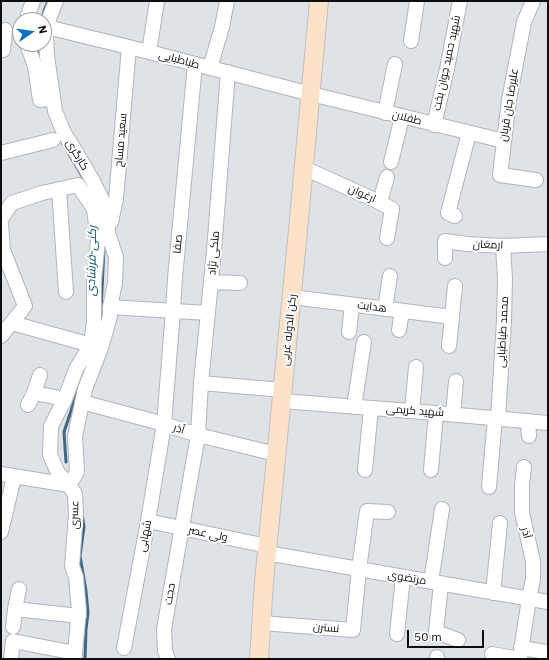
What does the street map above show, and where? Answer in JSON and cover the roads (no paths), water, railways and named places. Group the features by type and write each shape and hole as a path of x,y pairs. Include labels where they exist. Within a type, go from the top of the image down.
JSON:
{"main road":[{"name":"رکن الدوله غربی","path":"259,659 267,550 319,1"}],"street":[{"path":"29,12 33,1"},
{"name":"کارگری","path":"52,12 56,1"},
{"path":"149,52 155,1"},
{"path":"210,68 222,27 227,1"},
{"path":"411,41 416,1"},
{"name":"شهید حمید جوان بخت","path":"434,125 447,69 460,1"},
{"name":"علیرضا جان قربان","path":"533,1 524,22 509,100 500,175 536,180"},
{"name":"طباطبایی","path":"52,28 311,94"},
{"path":"1,50 3,50 5,30"},
{"name":"سعید مساح","path":"108,233 116,199 128,47"},
{"name":"کارگری","path":"30,52 46,99 55,111 64,133 93,181 107,210 108,233 116,257 115,283 110,307"},
{"name":"کارگری","path":"46,52 46,99"},
{"name":"صفا","path":"164,424 175,278 195,64"},
{"path":"385,113 395,64"},
{"name":"ملکی نژاد","path":"198,434 201,383 211,282 228,72"},
{"name":"طفلان","path":"311,94 504,141"},
{"path":"391,162 402,117"},
{"path":"455,216 448,213 469,133"},
{"path":"1,153 53,140"},
{"name":"ارغوان","path":"304,168 380,202 392,209 387,238"},
{"path":"380,202 387,177"},
{"name":"کارگری","path":"60,189 78,185 94,209 98,240 94,281 94,322 91,345 76,369 65,399 51,426 50,455 58,473 69,485"},
{"path":"1,219 12,203 60,189 66,292"},
{"path":"1,224 3,250 26,306 1,336"},
{"name":"ارمغان","path":"446,258 445,241 503,246 548,244"},
{"name":"محمد طباطبایی","path":"489,487 504,320 506,279 503,246"},
{"path":"386,309 390,276"},
{"path":"211,282 240,283"},
{"path":"449,346 456,286"},
{"name":"هدایت","path":"292,297 452,317"},
{"path":"349,332 352,305"},
{"path":"110,307 208,314"},
{"name":"عسری","path":"75,656 79,616 76,577 72,566 76,514 75,494 69,485 77,472 75,436 82,402 85,389 101,348 110,316 110,307"},
{"path":"399,330 402,311"},
{"path":"12,323 91,345"},
{"path":"354,407 364,342"},
{"path":"412,411 416,367"},
{"path":"40,375 31,399 65,399"},
{"path":"453,414 456,381"},
{"name":"شهید کریمی","path":"201,383 354,407 548,423"},
{"name":"آذر","path":"82,402 276,454"},
{"path":"365,470 371,408"},
{"path":"431,470 436,413"},
{"path":"528,421 529,436"},
{"name":"شهابی","path":"124,648 148,521 164,424"},
{"name":"حجت","path":"168,659 165,651 164,629 198,434"},
{"name":"آذر","path":"519,655 533,579 533,561 522,513 522,485 524,467"},
{"path":"1,532 7,475 69,485"},
{"path":"442,509 436,583 436,632 458,640"},
{"path":"359,569 367,511 388,512"},
{"name":"ولی عصر","path":"148,521 267,550"},
{"path":"493,593 500,523"},
{"name":"مرتضوی","path":"267,550 402,577 548,602"},
{"name":"نسترن","path":"261,622 353,630 359,569"},
{"path":"397,634 402,577"},
{"path":"13,627 19,589"},
{"path":"15,609 79,616"},
{"path":"11,659 13,641 75,656"},
{"path":"492,654 519,655 546,652"}],"waterway":[{"name":"رکنی-فرشادی","path":"44,12 48,1"},
{"name":"رکنی-فرشادی","path":"40,52 40,60"},
{"name":"رکنی-فرشادی","path":"62,142 89,188"},
{"name":"رکنی-فرشادی","path":"101,310 104,248"},
{"name":"رکنی-فرشادی","path":"66,462 64,432 78,390"},
{"name":"رکنی-فرشادی","path":"82,513 84,527 80,556 88,613 85,659"}]}
